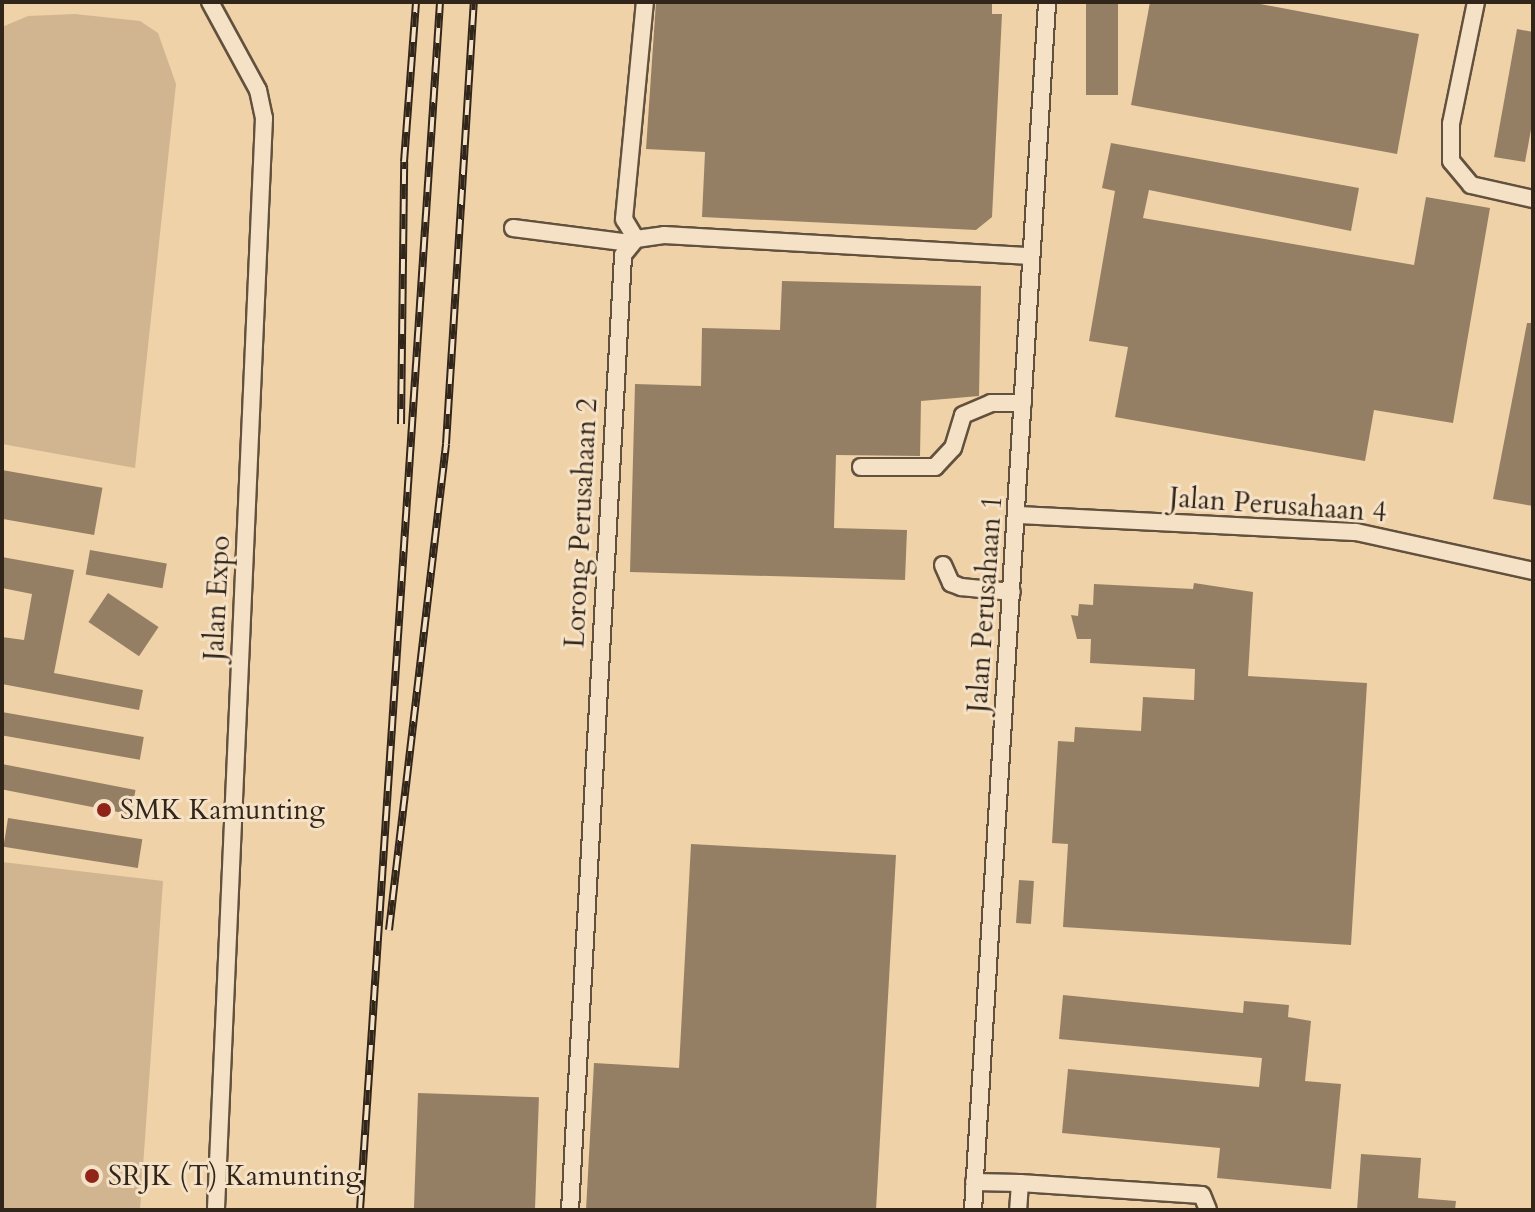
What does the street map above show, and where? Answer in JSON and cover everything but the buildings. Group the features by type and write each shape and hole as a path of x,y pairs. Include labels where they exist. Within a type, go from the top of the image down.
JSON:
{"street":[{"name":"Jalan Expo","path":"210,2 258,90 264,118 216,1210"},
{"path":"633,241 624,219 645,2"},
{"name":"Jalan Perusahaan 1","path":"973,1210 1047,2"},
{"path":"1476,2 1451,124 1451,161 1471,185 1533,199"},
{"path":"513,228 633,241 664,235 1030,256"},
{"name":"Lorong Perusahaan 2","path":"570,1210 620,270 633,241"},
{"path":"861,467 935,467 953,448 963,415 991,403 1023,403"},
{"name":"Jalan Perusahaan 4","path":"1017,515 1356,532 1533,571"},
{"path":"943,565 951,583 961,587 1012,592"},
{"path":"974,1182 1202,1195 1208,1210"},
{"path":"1018,1210 1020,1183"}],"shaded area":[{"path":"75,14 140,21 158,33 176,84 135,468 2,444 2,27 28,16"},
{"path":"2,862 163,881 140,1210 2,1210"}],"railway":[{"path":"401,424 404,162 416,2"},
{"path":"360,1210 440,2"},
{"path":"389,930 446,444 474,2"}],"place":[{"name":"SMK Kamunting","path":"104,810"},
{"name":"SRJK (T) Kamunting","path":"92,1176"}]}
